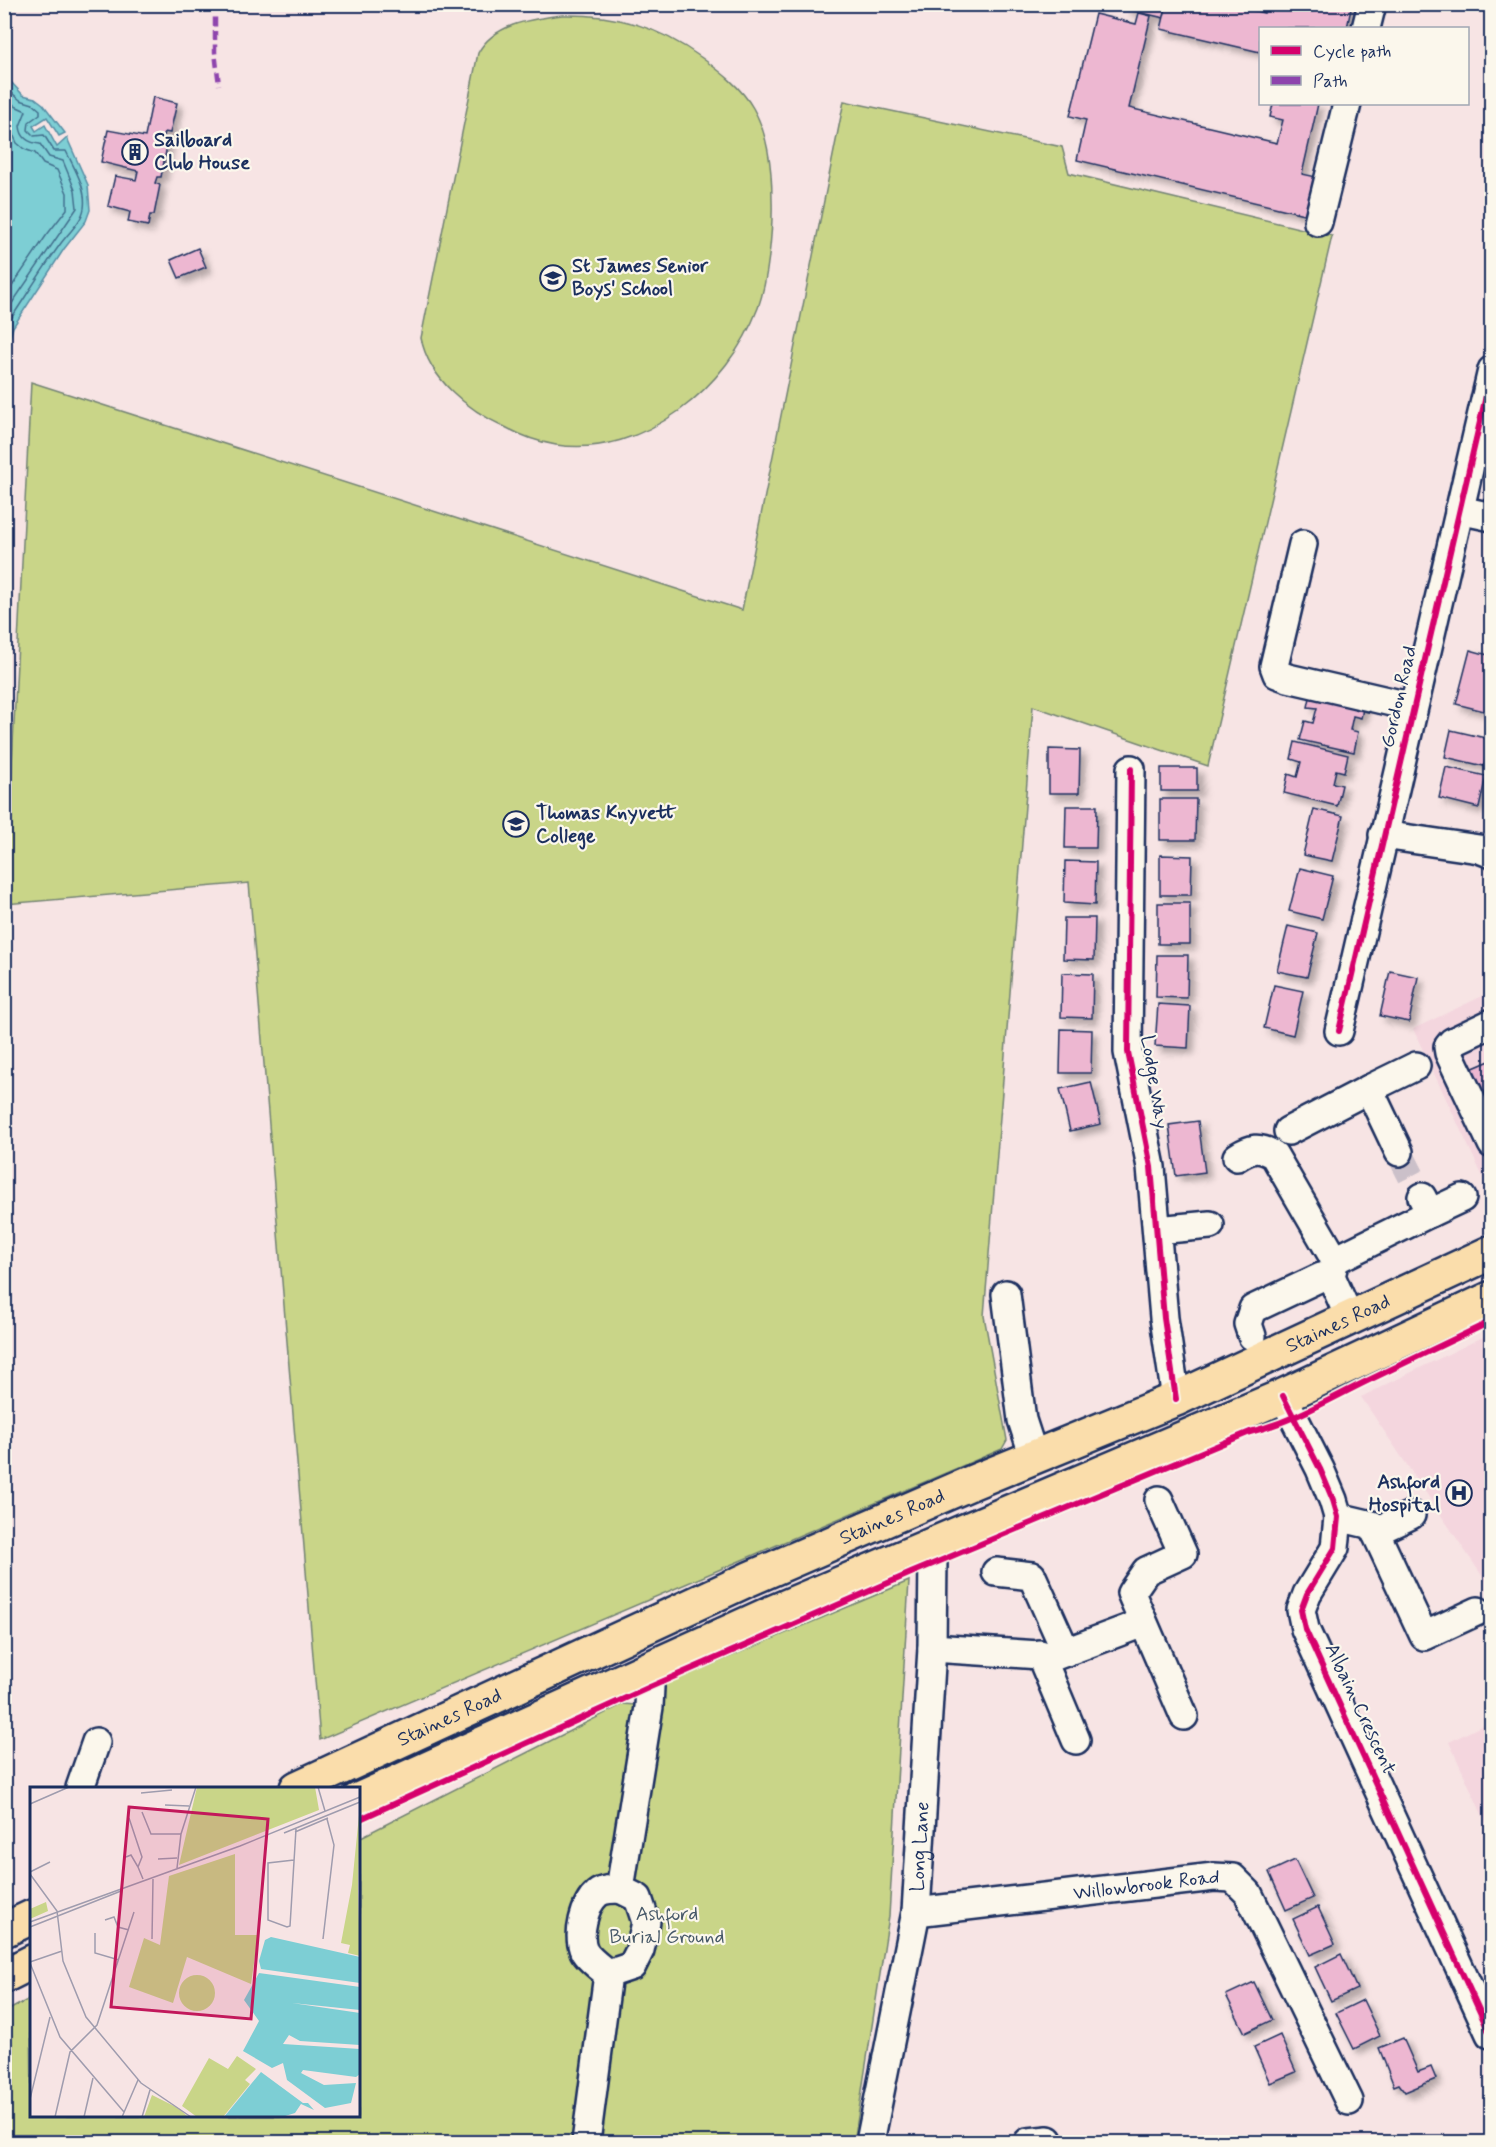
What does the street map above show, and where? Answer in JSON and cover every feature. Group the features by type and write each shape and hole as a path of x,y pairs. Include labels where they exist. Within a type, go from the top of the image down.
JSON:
{"highway":[{"name":"Staines Road","path":"299,1787 749,1579 1176,1399 1491,1252"},
{"name":"Staines Road","path":"360,1799 771,1613 1283,1396 1491,1298"},
{"path":"4,1930 30,1918"},
{"path":"4,1976 30,1963"}],"street":[{"path":"1366,27 1372,4"},
{"path":"1318,222 1347,105"},
{"name":"Gordon Road","path":"1340,1031 1491,370"},
{"path":"1459,510 1491,517"},
{"path":"1303,544 1274,666 1277,674 1413,707"},
{"name":"Lodge Way","path":"1131,769 1128,1052 1151,1167 1164,1318 1176,1399"},
{"path":"1383,835 1479,849 1491,854"},
{"path":"1491,1023 1452,1042 1448,1047 1491,1144"},
{"path":"1288,1131 1416,1066"},
{"path":"1369,1089 1400,1152"},
{"path":"1237,1157 1250,1149 1266,1150 1274,1155 1333,1268 1350,1319"},
{"path":"1252,1336 1248,1324 1253,1309 1322,1278 1333,1268 1426,1205 1462,1198"},
{"path":"1157,1230 1210,1225"},
{"path":"1006,1294 1022,1420 1034,1457"},
{"name":"Albain Crescent","path":"1283,1396 1320,1469 1338,1517 1335,1548 1307,1594 1301,1610 1305,1629 1490,2034"},
{"path":"1160,1500 1183,1554 1146,1571 1131,1593 1184,1716"},
{"path":"1376,1532 1411,1515"},
{"path":"1338,1517 1372,1525 1424,1636 1478,1611"},
{"name":"Long Lane","path":"870,2142 916,1912 932,1648 933,1564 930,1546"},
{"path":"996,1572 1032,1576 1076,1740"},
{"path":"932,1648 1053,1653 1143,1623"},
{"path":"620,1888 649,1707 650,1687 643,1671"},
{"path":"80,1787 96,1742"},
{"name":"Willowbrook Road","path":"916,1912 1214,1877 1233,1878 1248,1893 1349,2101"},
{"path":"620,1888 638,1898 646,1922 640,1950 632,1966 608,1974 585,1952 582,1938 583,1922 590,1903 598,1893 620,1888"},
{"path":"585,2142 608,1974"}],"shaded area":[{"path":"1491,992 1491,1194 1413,1029"},
{"name":"Ashford Hospital","path":"1491,1333 1491,1589 1361,1397"},
{"path":"1491,1721 1491,1834 1449,1742"}],"green space":[{"path":"562,15 600,17 636,24 669,38 702,58 737,87 753,108 766,141 771,177 771,240 762,297 744,337 726,365 679,411 651,428 620,440 589,446 556,445 536,440 477,412 441,380 425,353 421,338 478,53 494,35 515,24"},
{"name":"Thomas Knyvett College","path":"844,101 1062,147 1069,173 1332,236 1208,766 1033,706 984,1316 1007,1440 1002,1449 320,1740 249,883 5,904 31,382 742,610"},
{"name":"Ashford Burial Ground","path":"909,1581 889,1916 854,2142 5,2142 5,2012 30,1999 30,2117 360,2117 360,1837 623,1704 658,1707 661,1686"}],"water":[{"path":"5,79 23,95 35,98 43,104 65,133 59,136 47,117 33,126 36,131 45,125 57,147 67,138 88,185 90,210 86,221 64,249 13,327 5,356"}],"building":[{"path":"1127,4 1167,4 1164,18 1126,9"},
{"path":"1167,4 1228,4 1264,13 1266,4 1352,4 1347,27 1259,27 1259,52 1161,29"},
{"path":"1139,13 1151,16 1129,108 1277,143 1283,120 1270,117 1273,105 1318,105 1302,174 1321,178 1312,216 1077,160 1086,120 1070,116 1095,14 1136,24"},
{"name":"Sailboard Club House","path":"153,97 177,103 170,133 165,132 163,139 168,141 161,177 157,177 155,183 160,185 154,215 150,215 148,226 128,222 130,212 108,206 115,176 136,180 138,171 101,162 108,130 145,137"},
{"path":"198,248 206,267 179,278 171,260"},
{"path":"1470,650 1492,656 1492,713 1456,704"},
{"path":"1312,688 1365,700 1361,718 1353,716 1350,730 1358,732 1354,752 1300,740 1305,721 1313,723 1317,708 1308,707"},
{"path":"1451,730 1490,739 1484,766 1445,757"},
{"path":"1295,742 1348,755 1344,772 1336,770 1333,783 1342,785 1337,806 1284,793 1288,774 1297,777 1301,762 1291,759"},
{"path":"1049,749 1080,750 1079,793 1049,793"},
{"path":"1446,767 1486,776 1479,808 1439,798"},
{"path":"1161,768 1197,768 1197,791 1161,791"},
{"path":"1160,799 1196,799 1195,840 1160,840"},
{"path":"1066,806 1097,806 1096,848 1065,848"},
{"path":"1314,809 1343,816 1332,861 1303,855"},
{"path":"1160,855 1192,856 1191,895 1160,895"},
{"path":"1065,861 1096,862 1095,905 1064,903"},
{"path":"1300,868 1333,876 1322,919 1289,911"},
{"path":"1158,903 1190,903 1190,944 1158,944"},
{"path":"1064,918 1095,918 1094,960 1063,959"},
{"path":"1288,926 1318,933 1307,977 1277,971"},
{"path":"1157,955 1188,955 1187,998 1156,997"},
{"path":"1390,971 1418,977 1409,1022 1380,1016"},
{"path":"1062,973 1093,974 1092,1018 1061,1017"},
{"path":"1274,985 1303,991 1293,1035 1264,1028"},
{"path":"1158,1004 1190,1006 1188,1048 1155,1046"},
{"path":"1061,1029 1092,1030 1091,1073 1060,1073"},
{"path":"1492,1060 1492,1113 1471,1069"},
{"path":"1091,1082 1101,1124 1070,1131 1060,1089"},
{"path":"1198,1121 1205,1172 1176,1176 1169,1125"},
{"path":"1295,1860 1313,1898 1286,1910 1269,1872"},
{"path":"1318,1907 1335,1944 1310,1955 1293,1919"},
{"path":"1341,1954 1357,1989 1331,2001 1315,1967"},
{"path":"1254,1982 1272,2020 1245,2033 1226,1995"},
{"path":"1363,2000 1380,2036 1354,2049 1336,2013"},
{"path":"1280,2035 1296,2072 1270,2083 1254,2047"},
{"path":"1403,2038 1418,2072 1431,2067 1436,2079 1405,2092 1399,2084 1394,2086 1379,2048"}],"tunnel":[{"path":"1399,1152 1422,1197"}],"marked path":[{"path":"215,4 215,52 219,85"}],"cycle path":[{"path":"1339,1031 1492,370"},
{"path":"1131,769 1128,1052 1151,1167 1164,1318 1176,1399"},
{"path":"360,1819 650,1687 911,1573 1250,1432 1295,1416 1492,1321"},
{"path":"1283,1396 1320,1469 1338,1517 1335,1548 1307,1594 1301,1610 1305,1629 1490,2034"}],"place":[{"name":"Sailboard Club House","path":"135,152"},
{"name":"St James Senior Boys' School","path":"553,278"},
{"name":"Thomas Knyvett College","path":"516,824"},
{"name":"Ashford Hospital","path":"1459,1493"}]}
